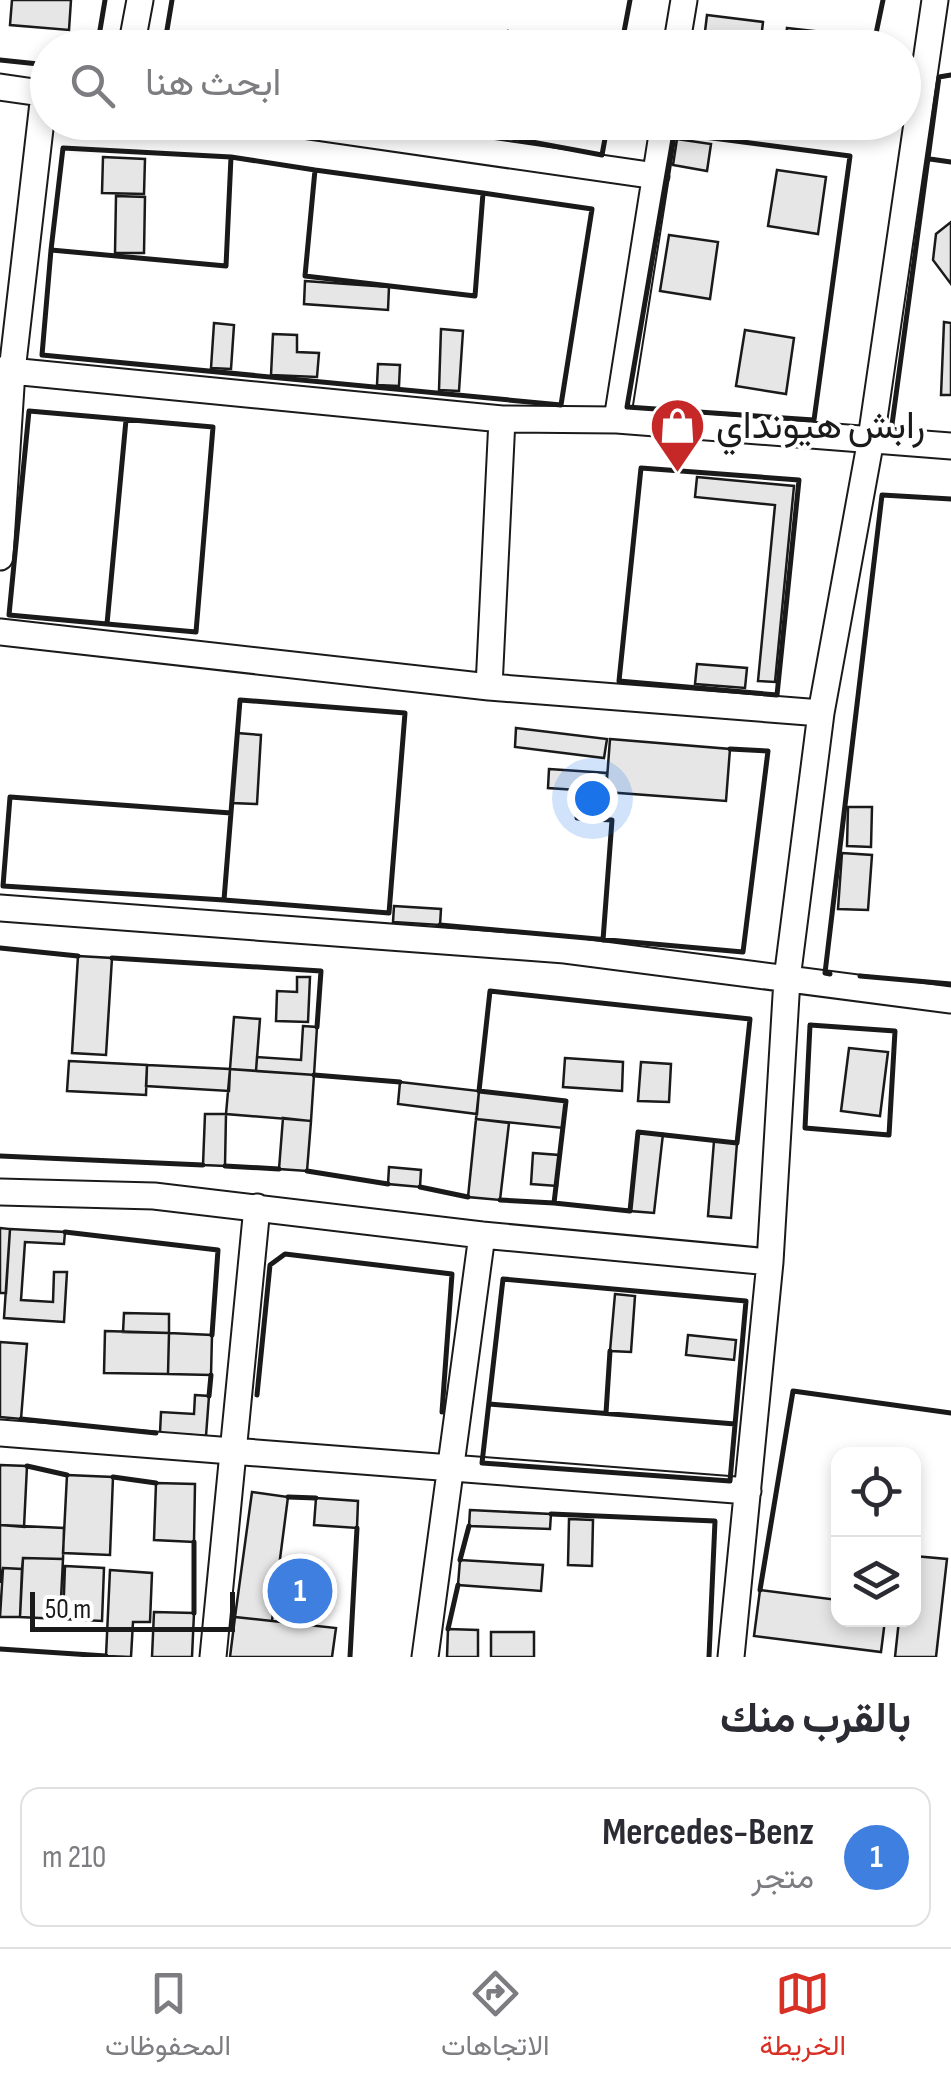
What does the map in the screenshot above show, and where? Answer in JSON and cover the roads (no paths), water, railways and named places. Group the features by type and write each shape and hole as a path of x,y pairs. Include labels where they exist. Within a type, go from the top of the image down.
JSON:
{"street":[{"path":"134,30 140,0"},
{"path":"679,30 684,0"},
{"path":"731,1657 770,1262 787,979 821,713 940,46 935,0"},
{"path":"0,86 30,91"},
{"path":"0,557 6,370 39,140"},
{"path":"406,140 656,176"},
{"path":"617,420 661,140"},
{"path":"6,370 502,419 617,420 951,446"},
{"path":"489,688 502,419"},
{"path":"0,632 489,688 821,713"},
{"path":"0,908 565,950 951,1000"},
{"path":"0,1192 154,1196 482,1236 770,1262"},
{"path":"213,1657 257,1206"},
{"path":"425,1657 482,1236"},
{"path":"0,1433 748,1491"}],"place":[{"name":"رابش هيونداي","path":"677,475"},
{"name":"Mercedes-Benz","path":"300,1591"}]}
